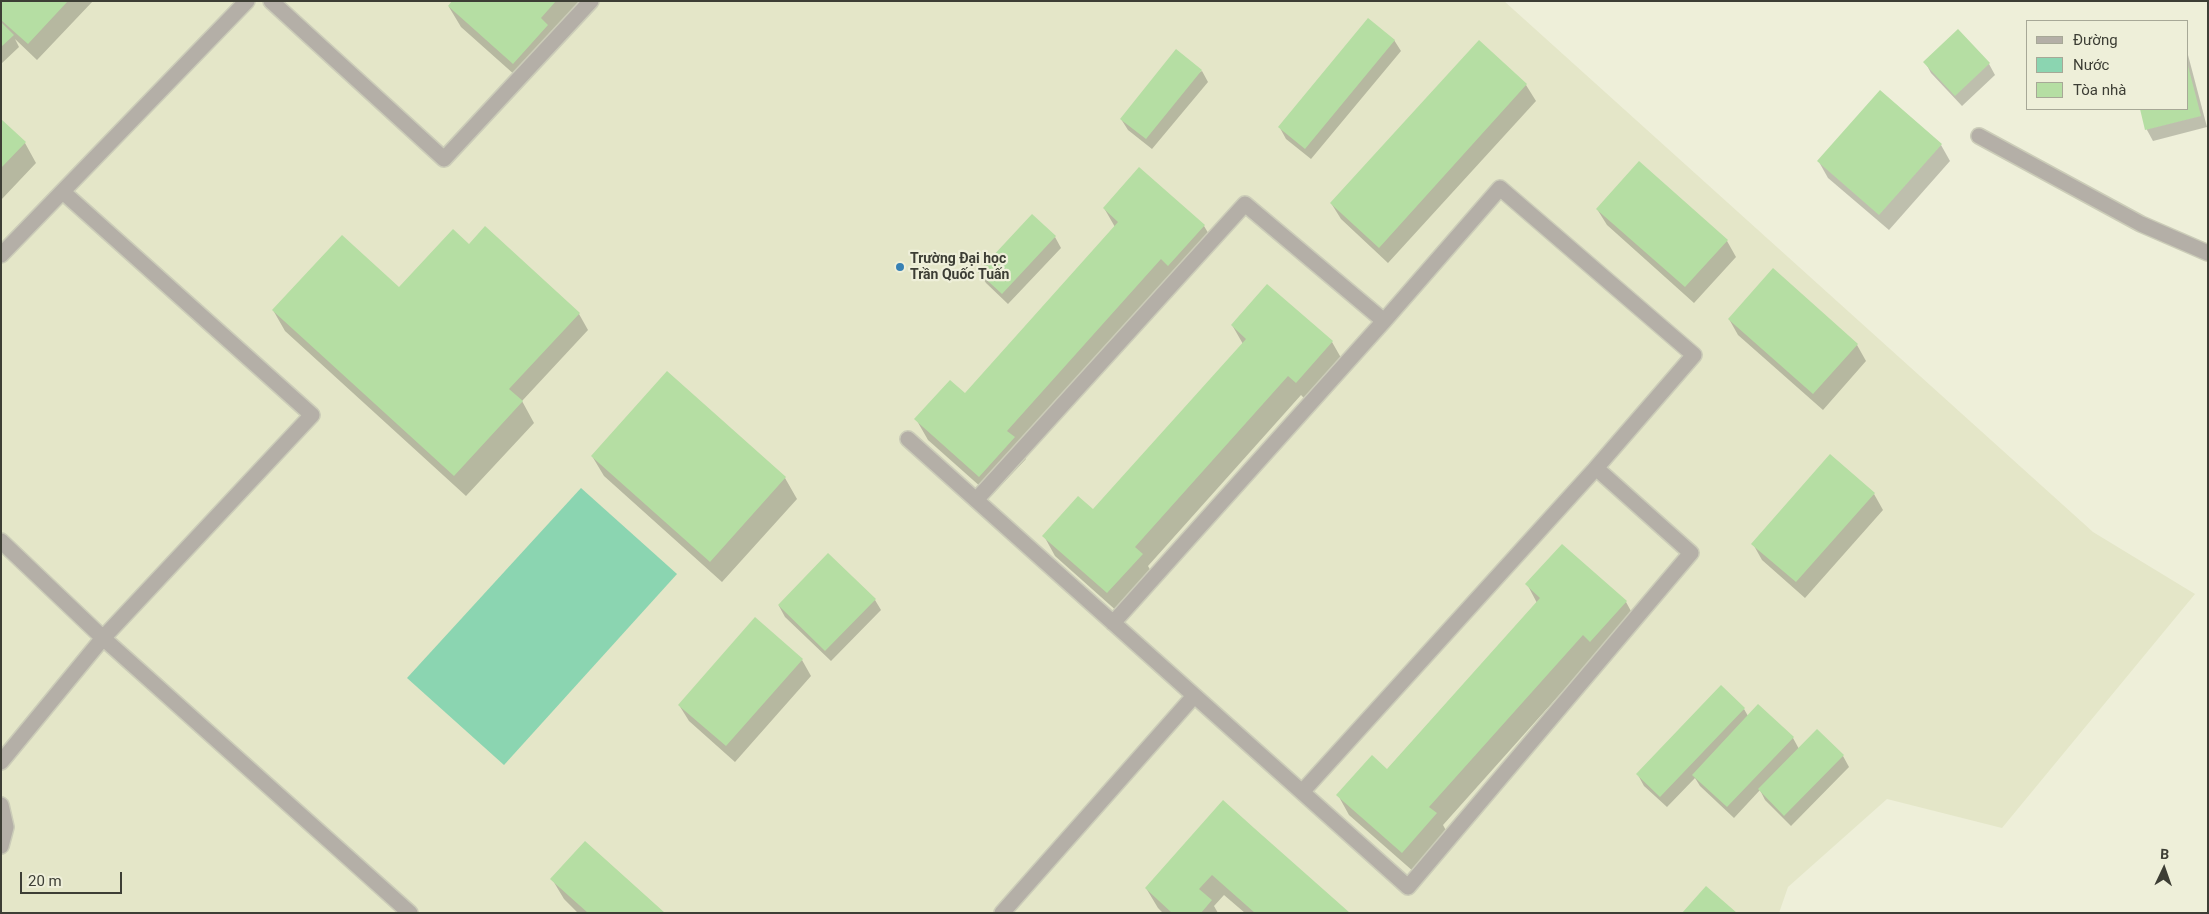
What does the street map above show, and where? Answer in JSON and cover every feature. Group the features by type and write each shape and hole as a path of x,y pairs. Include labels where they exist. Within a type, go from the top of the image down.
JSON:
{"street":[{"path":"1,256 247,1"},
{"path":"271,1 444,159 591,1"},
{"path":"1979,136 2140,224 2208,253"},
{"path":"1114,622 1384,322 1500,188 1694,355 1596,468 1302,792"},
{"path":"1,762 103,638 312,415 64,192"},
{"path":"976,500 1245,204 1384,322"},
{"path":"908,439 1408,887 1691,553 1596,468"},
{"path":"1,541 103,638 410,913"},
{"path":"1002,913 1194,696"},
{"path":"1,805 6,826 1,846"}],"shaded area":[{"name":"Trường Đại học Trần Quốc Tuấn","path":"1,1 1504,1 2093,532 2195,594 2002,828 1887,799 1788,887 1779,913 1,913"}],"water":[{"path":"581,488 677,574 504,765 407,678"}],"building":[{"path":"2,1 68,1 28,44 1,20"},
{"path":"452,1 556,1 541,18 548,25 513,64 448,6"},
{"path":"1368,18 1395,40 1305,149 1278,127"},
{"path":"1,22 14,35 1,47"},
{"path":"1958,29 1990,63 1955,96 1923,62"},
{"path":"1479,40 1527,84 1379,248 1330,203"},
{"path":"1176,49 1202,70 1146,139 1120,119"},
{"path":"2189,70 2201,116 2145,130 2140,110 2189,110"},
{"path":"1880,90 1942,144 1879,215 1817,161"},
{"path":"1,119 26,142 1,168"},
{"path":"1639,161 1728,240 1685,287 1596,209"},
{"path":"1139,167 1205,225 1168,266 1161,259 1007,431 1015,437 979,477 914,419 950,380 965,393 1118,222 1103,208"},
{"path":"1032,214 1056,236 1002,294 978,272"},
{"path":"485,226 580,313 509,389 523,401 454,476 272,310 342,235 399,287 453,229 469,244"},
{"path":"1773,268 1858,344 1813,394 1728,319"},
{"path":"1267,284 1333,341 1296,383 1288,376 1135,547 1143,554 1107,593 1042,536 1078,496 1093,509 1246,339 1231,325"},
{"path":"667,371 786,477 710,562 591,456"},
{"path":"1830,454 1875,493 1796,582 1751,544"},
{"path":"1562,544 1627,601 1590,642 1583,635 1429,807 1437,813 1402,853 1336,795 1372,755 1387,769 1540,598 1525,584"},
{"path":"828,553 876,599 825,651 778,605"},
{"path":"755,617 803,659 726,746 678,705"},
{"path":"1721,685 1745,708 1660,797 1636,774"},
{"path":"1758,704 1794,737 1727,807 1692,775"},
{"path":"1817,729 1844,755 1784,816 1758,789"},
{"path":"1223,800 1350,913 1255,913 1212,875 1199,889 1212,900 1201,913 1172,913 1145,888"},
{"path":"585,841 665,913 588,913 550,879"},
{"path":"1706,886 1737,913 1682,913"}],"place":[{"name":"Trường Đại học Trần Quốc Tuấn","path":"900,267"}]}
